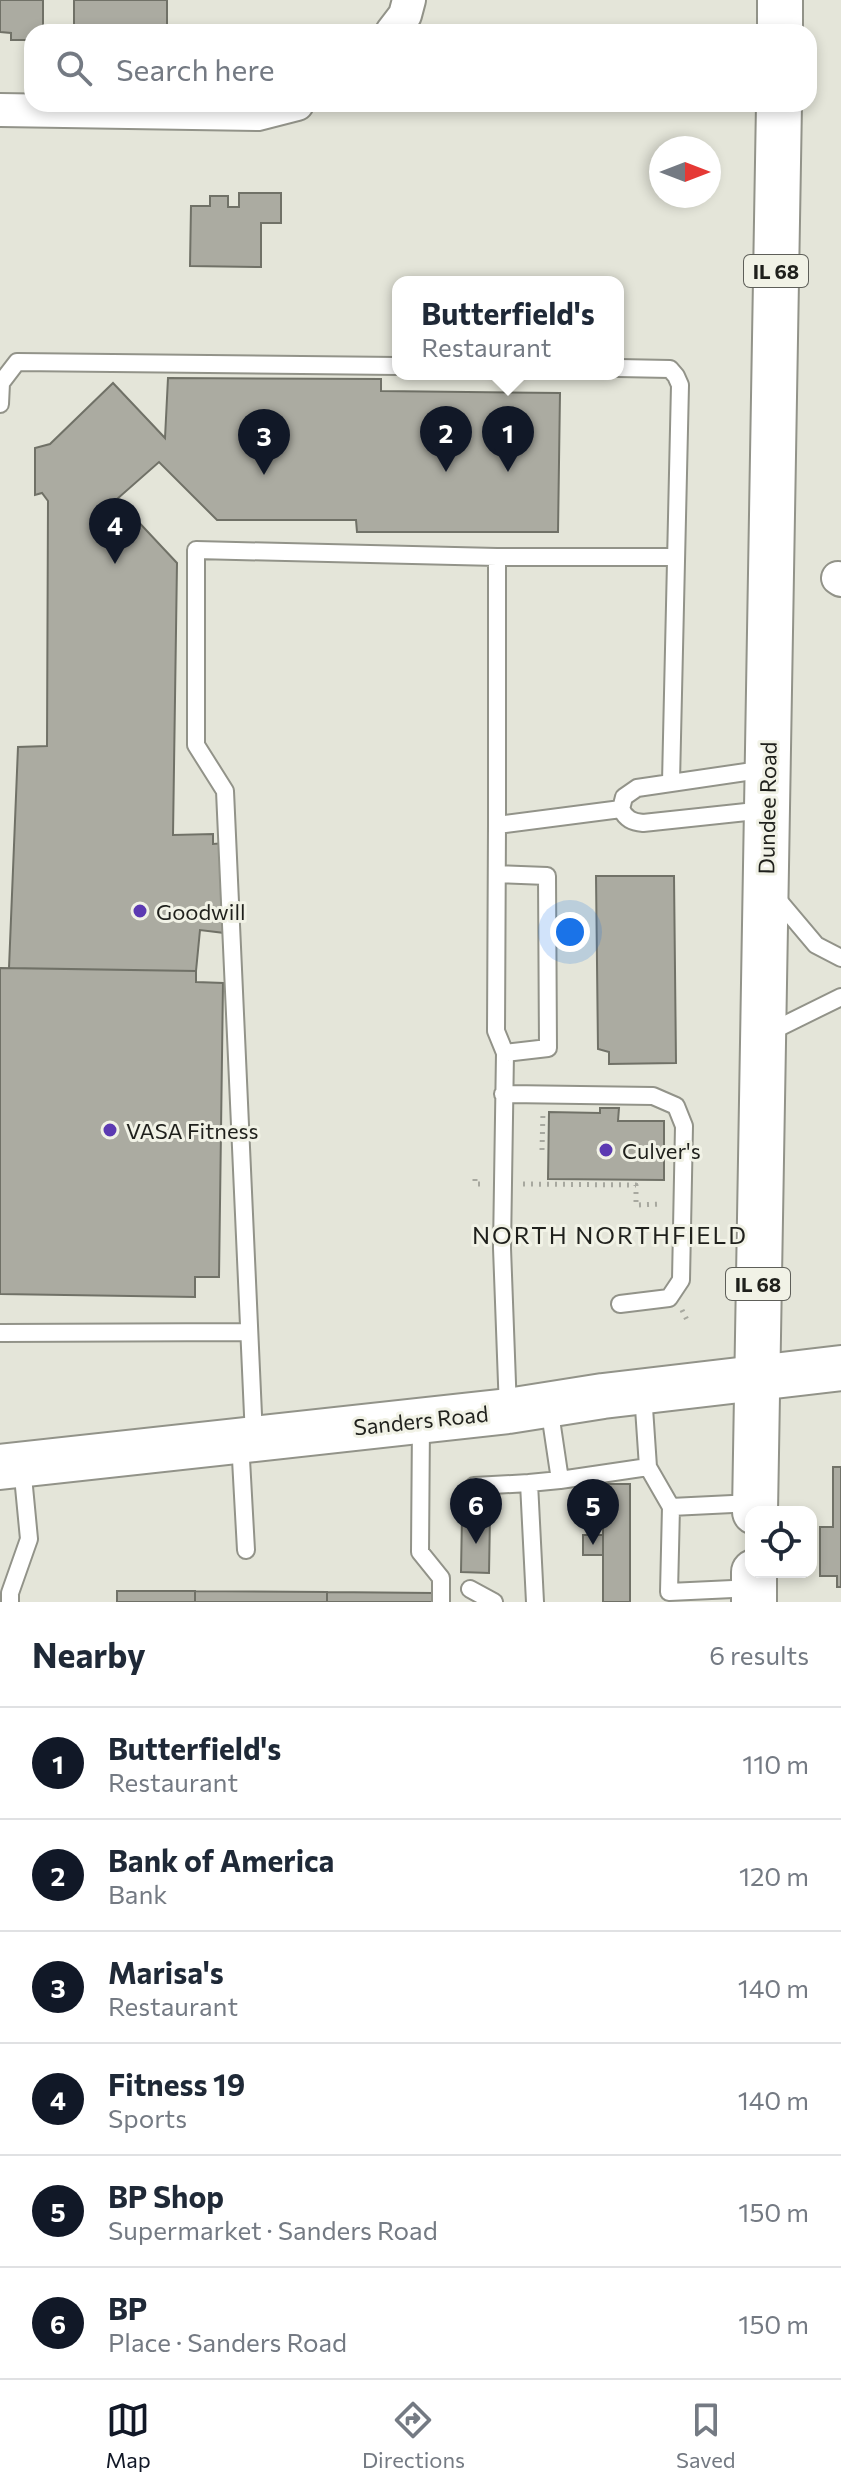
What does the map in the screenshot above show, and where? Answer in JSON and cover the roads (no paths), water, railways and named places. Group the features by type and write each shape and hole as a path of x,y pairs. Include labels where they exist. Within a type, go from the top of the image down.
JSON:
{"main road":[{"path":"780,0 780,24"},
{"name":"Dundee Road","path":"755,1506 779,112"},
{"name":"Sanders Road","path":"11,1466 528,1408 841,1368"}],"street":[{"path":"398,24 405,15 409,0"},
{"path":"0,110 24,110"},
{"path":"129,112 266,112"}],"lane":[{"path":"0,404 1,383 17,362 392,366"},
{"path":"624,368 670,369 680,385 671,782"},
{"path":"246,1550 249,1332 225,791 196,745 196,550 497,557 674,557"},
{"path":"497,557 496,1031 505,1053 502,1248 528,1408 560,1480"},
{"path":"671,782 767,789 643,823 633,822 624,816 621,809 624,797 637,788 671,782"},
{"path":"497,825 621,809"},
{"path":"497,874 547,876 548,1048 505,1053"},
{"path":"766,885 816,945 841,958"},
{"path":"763,1035 841,997"},
{"path":"503,1094 653,1096 676,1106 684,1126 681,1280 669,1298 620,1304"},
{"path":"0,1333 249,1332"},
{"path":"643,1391 648,1467 671,1507 664,1597 754,1587"},
{"path":"421,1420 420,1552 441,1578 441,1602"},
{"path":"10,1602 10,1593 29,1539 11,1466"},
{"path":"473,1512 474,1486 560,1480 648,1467"},
{"path":"529,1483 535,1602"},
{"path":"671,1507 745,1507"},
{"path":"470,1589 494,1602"}],"place":[{"name":"Bank of America","path":"446,472"},
{"name":"Butterfield's","path":"508,472"},
{"name":"Marisa's","path":"264,475"},
{"name":"Fitness 19","path":"115,564"},
{"name":"Goodwill","path":"140,911"},
{"name":"VASA Fitness","path":"110,1130"},
{"name":"Culver's","path":"606,1150"},
{"name":"BP","path":"476,1544"},
{"name":"BP Shop","path":"593,1545"}],"district":[{"name":"NORTH NORTHFIELD","path":"610,1234"}]}
